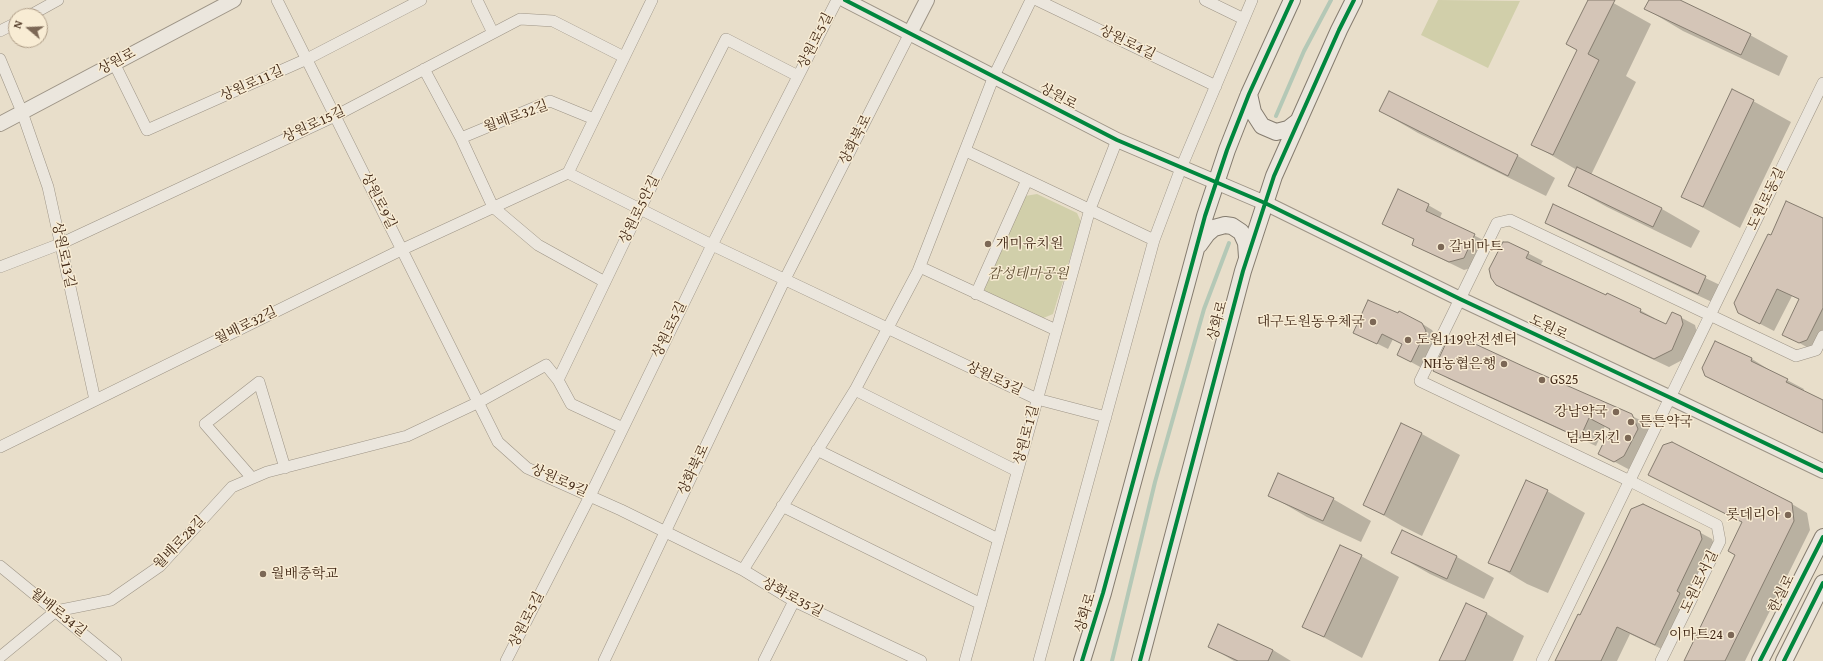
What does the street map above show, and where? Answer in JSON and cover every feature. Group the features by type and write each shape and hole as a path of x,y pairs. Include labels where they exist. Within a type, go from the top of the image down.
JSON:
{"main road":[{"name":"상화로","path":"1082,661 1103,593 1196,249 1216,184 1249,94 1292,0"},
{"name":"상화로","path":"1140,661 1246,261 1274,176 1338,30 1354,0"},
{"path":"1249,94 1253,112 1262,126 1276,132 1288,129 1298,122"},
{"path":"1196,249 1207,234 1214,228 1225,224 1232,226 1241,232 1246,247 1246,261"},
{"name":"한실로","path":"1760,661 1823,536"},
{"path":"1784,661 1823,583"}],"street":[{"path":"44,8 58,0"},
{"name":"상원로","path":"0,124 234,0"},
{"name":"상원로9길","path":"277,0 403,249 498,442 527,468 665,532"},
{"name":"상원로11길","path":"114,63 147,130 307,59 422,0"},
{"path":"477,0 493,33"},
{"path":"652,0 568,173 712,245 887,329"},
{"name":"상원로5길","path":"506,661 590,496 712,245 837,0"},
{"name":"상원로","path":"845,0 909,35 994,76 1117,140 1216,184 1265,203"},
{"name":"상화북로","path":"604,661 785,279 926,0"},
{"path":"743,570 854,390 920,267 994,76 1031,0"},
{"name":"상원로4길","path":"1037,0 1216,86"},
{"path":"1205,0 1244,19"},
{"path":"1039,661 1154,240 1181,168 1252,0"},
{"name":"상원로15길","path":"0,266 60,244 335,116 520,19 553,21 624,57"},
{"name":"상원로5안길","path":"558,380 640,209 726,39 798,76"},
{"name":"상원로13길","path":"0,59 22,112 48,186 95,400"},
{"path":"424,69 461,138 493,207 538,245 605,282"},
{"name":"도원로동길","path":"1671,398 1823,83"},
{"name":"월배로32길","path":"461,138 550,101 594,119"},
{"name":"상원로1길","path":"965,661 1090,209 1117,140"},
{"path":"966,151 1154,240"},
{"name":"월배로32길","path":"0,447 403,249 568,173"},
{"path":"976,294 1027,180"},
{"name":"도원로","path":"1265,203 1460,299 1823,471"},
{"path":"1630,481 1420,381 1497,223 1510,220 1796,356 1816,350 1823,336"},
{"path":"920,267 1056,330"},
{"name":"상원로3길","path":"887,329 1037,399 1106,417"},
{"path":"479,402 546,365 558,380 571,404 623,428"},
{"path":"252,478 205,424 259,382 286,468"},
{"path":"854,390 1017,471"},
{"path":"1542,661 1671,398"},
{"name":"월배로28길","path":"0,657 56,611 111,600 160,566 232,487 252,478 286,468 407,436 479,402"},
{"path":"817,450 998,539"},
{"name":"도원로서길","path":"1630,481 1717,525 1720,541 1661,661"},
{"path":"782,506 981,604"},
{"name":"상화로35길","path":"665,532 743,570 794,601 921,661"},
{"name":"월배로34길","path":"0,566 116,661"},
{"path":"764,661 794,601"}],"green space":[{"path":"1438,0 1520,1 1488,68 1421,35"},
{"name":"감성테마공원","path":"1037,194 1077,213 1081,222 1053,314 1041,319 986,295 984,286 1025,196"}],"building":[{"path":"1588,0 1615,0 1588,54 1599,60 1553,155 1531,145 1577,50 1566,44"},
{"path":"1649,0 1680,0 1751,34 1741,55 1644,9"},
{"path":"1732,89 1754,100 1703,207 1681,197"},
{"path":"1389,91 1518,155 1508,176 1379,111"},
{"path":"1577,167 1662,208 1653,227 1568,186"},
{"path":"1398,189 1429,204 1426,211 1475,234 1464,258 1449,262 1412,245 1414,239 1382,224"},
{"path":"1786,201 1823,218 1823,308 1807,340 1799,343 1782,335 1799,299 1777,289 1760,324 1738,313 1734,303 1768,234 1771,235"},
{"path":"1553,204 1706,276 1698,294 1545,223"},
{"path":"1503,242 1508,242 1529,252 1526,258 1606,295 1607,293 1641,309 1640,312 1666,324 1672,312 1681,316 1683,324 1672,350 1654,359 1496,285 1491,278 1489,269"},
{"path":"1368,300 1398,313 1399,311 1422,323 1426,331 1411,362 1397,355 1402,344 1382,334 1377,344 1353,333"},
{"path":"1458,336 1632,414 1638,429 1624,456 1614,462 1598,454 1610,429 1589,418 1580,438 1433,371 1447,341"},
{"path":"1715,341 1752,358 1751,361 1788,379 1786,382 1823,400 1823,433 1705,376 1702,368"},
{"path":"1401,423 1422,433 1384,515 1363,505"},
{"path":"1672,442 1792,503 1794,521 1725,661 1684,661 1735,555 1728,551 1742,522 1648,475 1663,445"},
{"path":"1278,473 1334,498 1323,521 1268,496"},
{"path":"1526,480 1548,490 1510,572 1488,563"},
{"path":"1643,504 1700,531 1702,539 1677,591 1680,593 1655,645 1617,627 1601,661 1555,661 1578,614 1580,615 1631,509"},
{"path":"1402,530 1457,556 1447,579 1391,553"},
{"path":"1340,545 1362,555 1324,637 1302,627"},
{"path":"1466,603 1487,613 1465,661 1439,661"},
{"path":"1218,624 1273,650 1268,661 1238,661 1208,647"}],"waterway":[{"path":"1276,116 1304,51 1331,0"},
{"path":"1112,661 1155,482 1204,309 1229,243"}],"cycle path":[{"path":"845,0 1117,140 1265,203 1460,299 1823,471"},
{"path":"1082,661 1103,593 1205,216 1227,150 1249,94 1292,0"},
{"path":"1140,661 1243,271 1274,176 1339,30 1354,0"},
{"path":"1760,661 1823,537"},
{"path":"1784,661 1823,583"}],"place":[{"name":"개미유치원","path":"988,244"},
{"name":"갈비마트","path":"1441,247"},
{"name":"대구도원동우체국","path":"1373,322"},
{"name":"도원119안전센터","path":"1408,340"},
{"name":"NH농협은행","path":"1504,364"},
{"name":"GS25","path":"1542,380"},
{"name":"강남약국","path":"1616,412"},
{"name":"튼튼약국","path":"1631,422"},
{"name":"덤브치킨","path":"1628,438"},
{"name":"롯데리아","path":"1788,515"},
{"name":"월배중학교","path":"263,574"},
{"name":"이마트24","path":"1731,635"}]}
